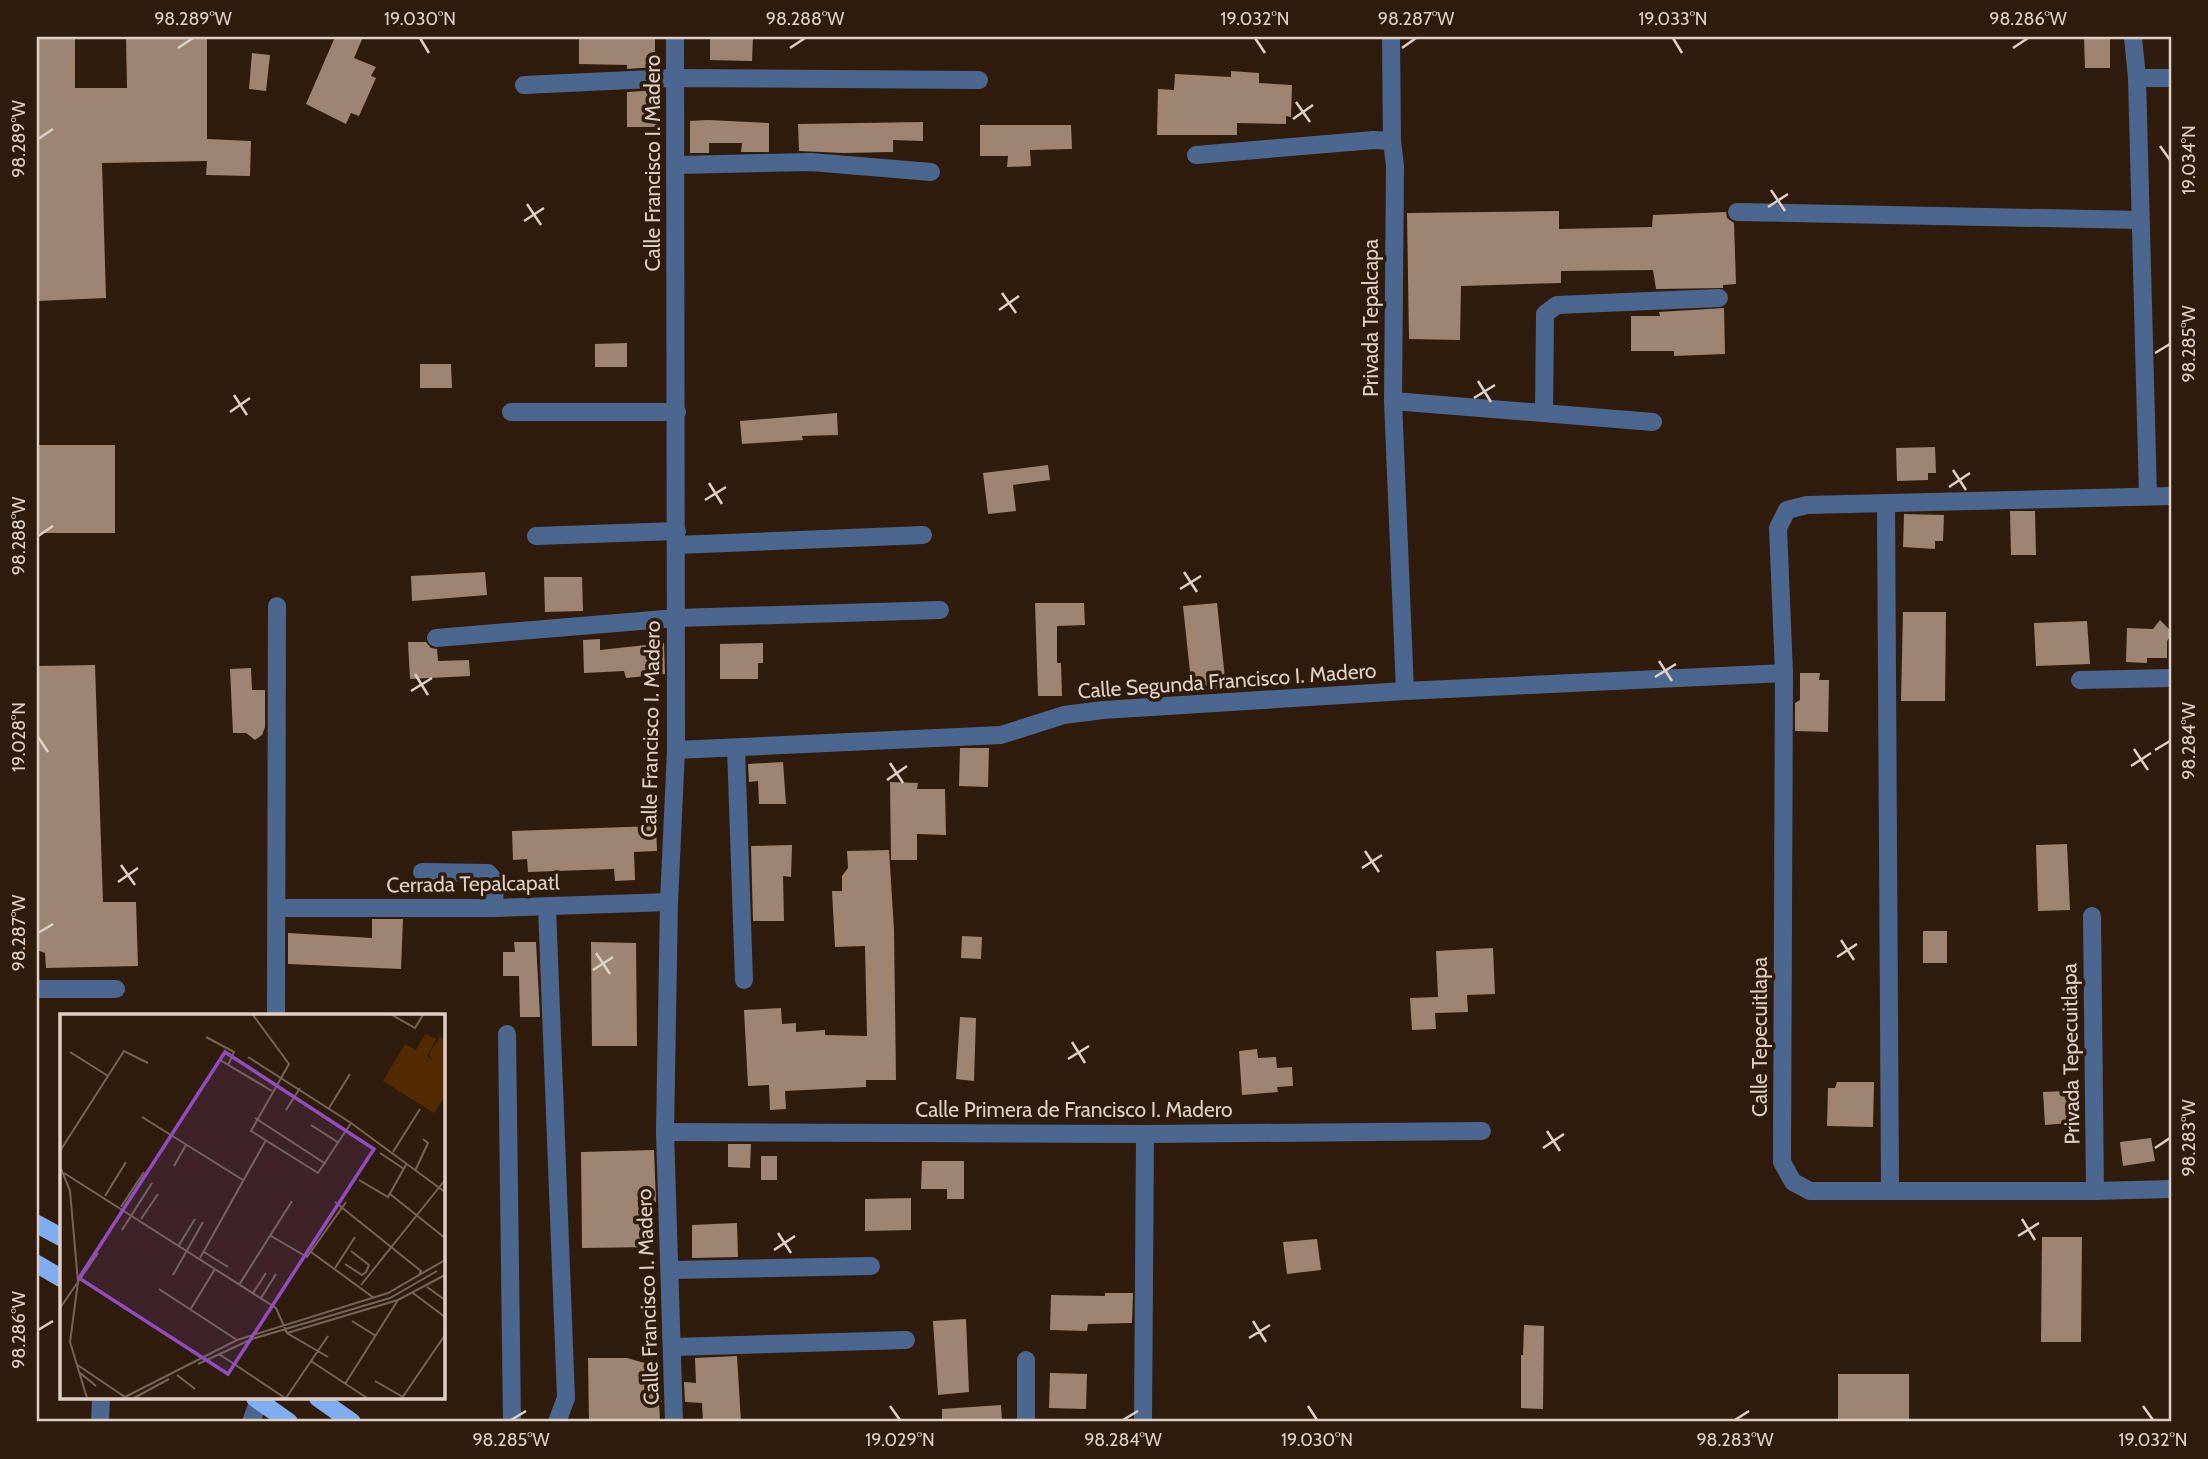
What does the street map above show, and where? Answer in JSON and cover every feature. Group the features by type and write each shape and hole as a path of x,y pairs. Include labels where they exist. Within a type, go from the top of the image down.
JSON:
{"main road":[{"path":"37,1224 60,1236"},
{"path":"37,1264 60,1277"},
{"path":"258,1400 289,1422"},
{"path":"321,1400 352,1422"}],"street":[{"name":"Calle Francisco I. Madero","path":"674,1422 665,1132 669,902 676,750 675,37"},
{"name":"Privada Tepalcapa","path":"1391,37 1392,141 1395,166 1393,401 1405,691"},
{"path":"2133,37 2137,78 2148,496"},
{"path":"524,85 674,78 979,80"},
{"path":"2137,78 2171,78"},
{"path":"1196,155 1374,140 1392,141"},
{"path":"677,165 811,162 931,172"},
{"path":"1737,212 2140,220"},
{"path":"1544,413 1545,314 1557,305 1719,298"},
{"path":"1393,401 1653,422"},
{"path":"512,412 677,412"},
{"path":"1890,1190 1886,503 2171,496"},
{"name":"Calle Tepecuitlapa","path":"1886,503 1807,505 1787,510 1778,528 1783,673 1782,1162 1793,1182 1810,1191 2171,1189"},
{"path":"536,536 923,536"},
{"path":"276,1014 277,606"},
{"path":"436,638 677,618 940,610"},
{"name":"Calle Segunda Francisco I. Madero","path":"676,750 1001,736 1064,715 1102,710 1405,691 1783,673"},
{"path":"2080,680 2171,678"},
{"path":"736,748 744,980"},
{"path":"422,872 488,873 495,881 494,908"},
{"name":"Cerrada Tepalcapatl","path":"277,908 494,908 669,902"},
{"path":"547,907 566,1398 557,1422"},
{"name":"Privada Tepecuitlapa","path":"2092,916 2095,1191"},
{"path":"37,989 116,989"},
{"path":"507,1034 512,1422"},
{"name":"Calle Primera de Francisco I. Madero","path":"665,1132 1145,1134 1482,1130"},
{"path":"1143,1422 1145,1134"},
{"path":"671,1270 872,1266"},
{"path":"673,1347 906,1340"},
{"path":"1026,1360 1026,1422"},
{"path":"100,1422 101,1400"},
{"path":"251,1422 257,1400"}],"building":[{"path":"37,37 75,37 75,88 127,88 126,37 207,37 207,139 251,141 250,176 206,175 207,161 102,163 106,298 37,301"},
{"path":"335,37 363,37 354,58 376,67 371,76 376,78 359,116 351,113 346,124 306,104"},
{"path":"579,37 655,37 655,67 627,69 627,65 579,64"},
{"path":"710,37 753,37 752,61 710,60"},
{"path":"2084,37 2110,37 2110,68 2085,68"},
{"path":"252,53 270,55 266,91 249,89"},
{"path":"1231,71 1259,73 1259,83 1292,85 1291,117 1286,116 1286,124 1237,123 1237,135 1157,135 1158,89 1174,90 1175,74 1231,77"},
{"path":"659,90 658,127 627,127 627,92"},
{"path":"690,121 769,123 769,152 741,152 742,143 709,143 709,153 690,153"},
{"path":"923,122 923,141 893,140 893,152 799,151 798,124"},
{"path":"980,125 1071,125 1072,149 1030,150 1031,166 1007,167 1008,156 980,156"},
{"path":"1559,211 1559,229 1652,227 1653,215 1726,212 1727,218 1734,223 1736,284 1723,285 1723,288 1656,289 1653,270 1561,271 1561,283 1461,286 1460,340 1409,339 1407,213"},
{"path":"1724,308 1725,354 1674,356 1674,351 1631,351 1631,316 1660,316 1659,312"},
{"path":"627,343 627,367 595,367 595,344"},
{"path":"420,364 451,364 452,388 420,388"},
{"path":"837,413 838,435 802,436 803,440 742,444 740,421"},
{"path":"37,445 115,445 115,533 37,533"},
{"path":"1935,447 1936,473 1928,473 1928,480 1897,481 1896,448"},
{"path":"1048,465 1050,480 1013,485 1016,511 988,514 983,473"},
{"path":"2010,511 2035,511 2036,555 2011,555"},
{"path":"1904,514 1944,515 1943,541 1935,541 1935,549 1903,547"},
{"path":"485,572 487,595 412,601 411,576"},
{"path":"544,577 582,577 583,611 545,612"},
{"path":"1035,603 1084,603 1085,625 1057,626 1057,663 1061,663 1062,696 1038,696"},
{"path":"1217,603 1226,688 1192,691 1183,606"},
{"path":"1903,612 1946,612 1945,701 1901,701"},
{"path":"2160,620 2171,631 2167,641 2167,658 2147,658 2147,663 2126,662 2127,628 2153,629"},
{"path":"2087,621 2090,664 2036,666 2034,623"},
{"path":"600,639 600,650 664,643 665,674 626,678 624,671 584,673 583,640"},
{"path":"408,642 426,642 431,648 437,649 438,661 469,660 470,676 410,679"},
{"path":"763,643 763,663 758,663 758,679 720,679 720,644"},
{"path":"95,665 103,902 136,902 138,966 46,968 45,953 37,950 37,666"},
{"path":"251,668 252,690 265,690 265,727 262,735 255,740 246,733 233,733 230,669"},
{"path":"1800,673 1820,673 1819,680 1829,680 1828,732 1795,731 1795,703 1800,700"},
{"path":"960,748 989,748 988,787 959,786"},
{"path":"783,762 786,804 759,804 758,781 749,782 748,764"},
{"path":"890,782 918,783 917,789 945,789 946,835 917,834 917,860 891,860"},
{"path":"656,826 657,851 634,852 635,880 615,881 614,869 528,872 527,859 513,860 512,831"},
{"path":"2067,844 2070,910 2038,911 2036,845"},
{"path":"792,845 791,877 783,876 784,921 753,921 751,846"},
{"path":"889,850 894,930 896,1080 866,1080 866,1087 785,1091 786,1109 770,1110 769,1085 748,1086 744,1010 781,1008 782,1024 796,1023 796,1032 825,1030 825,1035 867,1036 865,946 835,947 832,891 842,891 842,876 848,868 847,851"},
{"path":"372,919 403,919 401,969 288,964 288,933 372,938"},
{"path":"1923,931 1947,931 1947,963 1923,963"},
{"path":"962,936 982,937 981,959 961,958"},
{"path":"514,942 536,942 540,1017 520,1017 519,976 503,976 503,952 515,952"},
{"path":"591,942 636,943 637,1046 592,1046"},
{"path":"1493,948 1495,994 1467,995 1468,1012 1435,1013 1436,1029 1412,1030 1410,998 1438,997 1436,951"},
{"path":"960,1017 976,1018 974,1081 956,1079"},
{"path":"1257,1049 1258,1058 1276,1057 1277,1068 1292,1067 1293,1086 1277,1087 1278,1092 1242,1095 1239,1051"},
{"path":"1837,1082 1874,1082 1873,1127 1827,1126 1828,1088 1835,1088"},
{"path":"2067,1091 2069,1123 2045,1125 2043,1092"},
{"path":"2151,1138 2155,1161 2123,1166 2120,1142"},
{"path":"728,1144 751,1144 750,1168 728,1167"},
{"path":"654,1150 656,1202 651,1201 653,1247 582,1248 581,1152"},
{"path":"761,1156 777,1156 777,1180 761,1180"},
{"path":"922,1161 964,1161 964,1199 947,1199 947,1189 921,1189"},
{"path":"911,1198 911,1230 865,1231 865,1199"},
{"path":"737,1223 738,1257 692,1258 692,1225"},
{"path":"2042,1237 2082,1237 2081,1342 2041,1342"},
{"path":"1317,1239 1321,1270 1287,1274 1283,1242"},
{"path":"1105,1293 1133,1293 1132,1323 1088,1324 1087,1331 1050,1330 1051,1295 1105,1296"},
{"path":"966,1319 969,1392 938,1395 933,1321"},
{"path":"1524,1325 1544,1326 1543,1409 1521,1408"},
{"path":"737,1356 741,1422 703,1422 702,1403 685,1402 684,1382 696,1383 695,1358"},
{"path":"588,1358 627,1358 659,1367 662,1402 659,1401 660,1422 589,1422"},
{"path":"1050,1373 1087,1374 1086,1409 1049,1408"},
{"path":"1838,1374 1909,1374 1909,1422 1838,1422"},
{"path":"1001,1405 1002,1422 942,1422 942,1409"}]}
